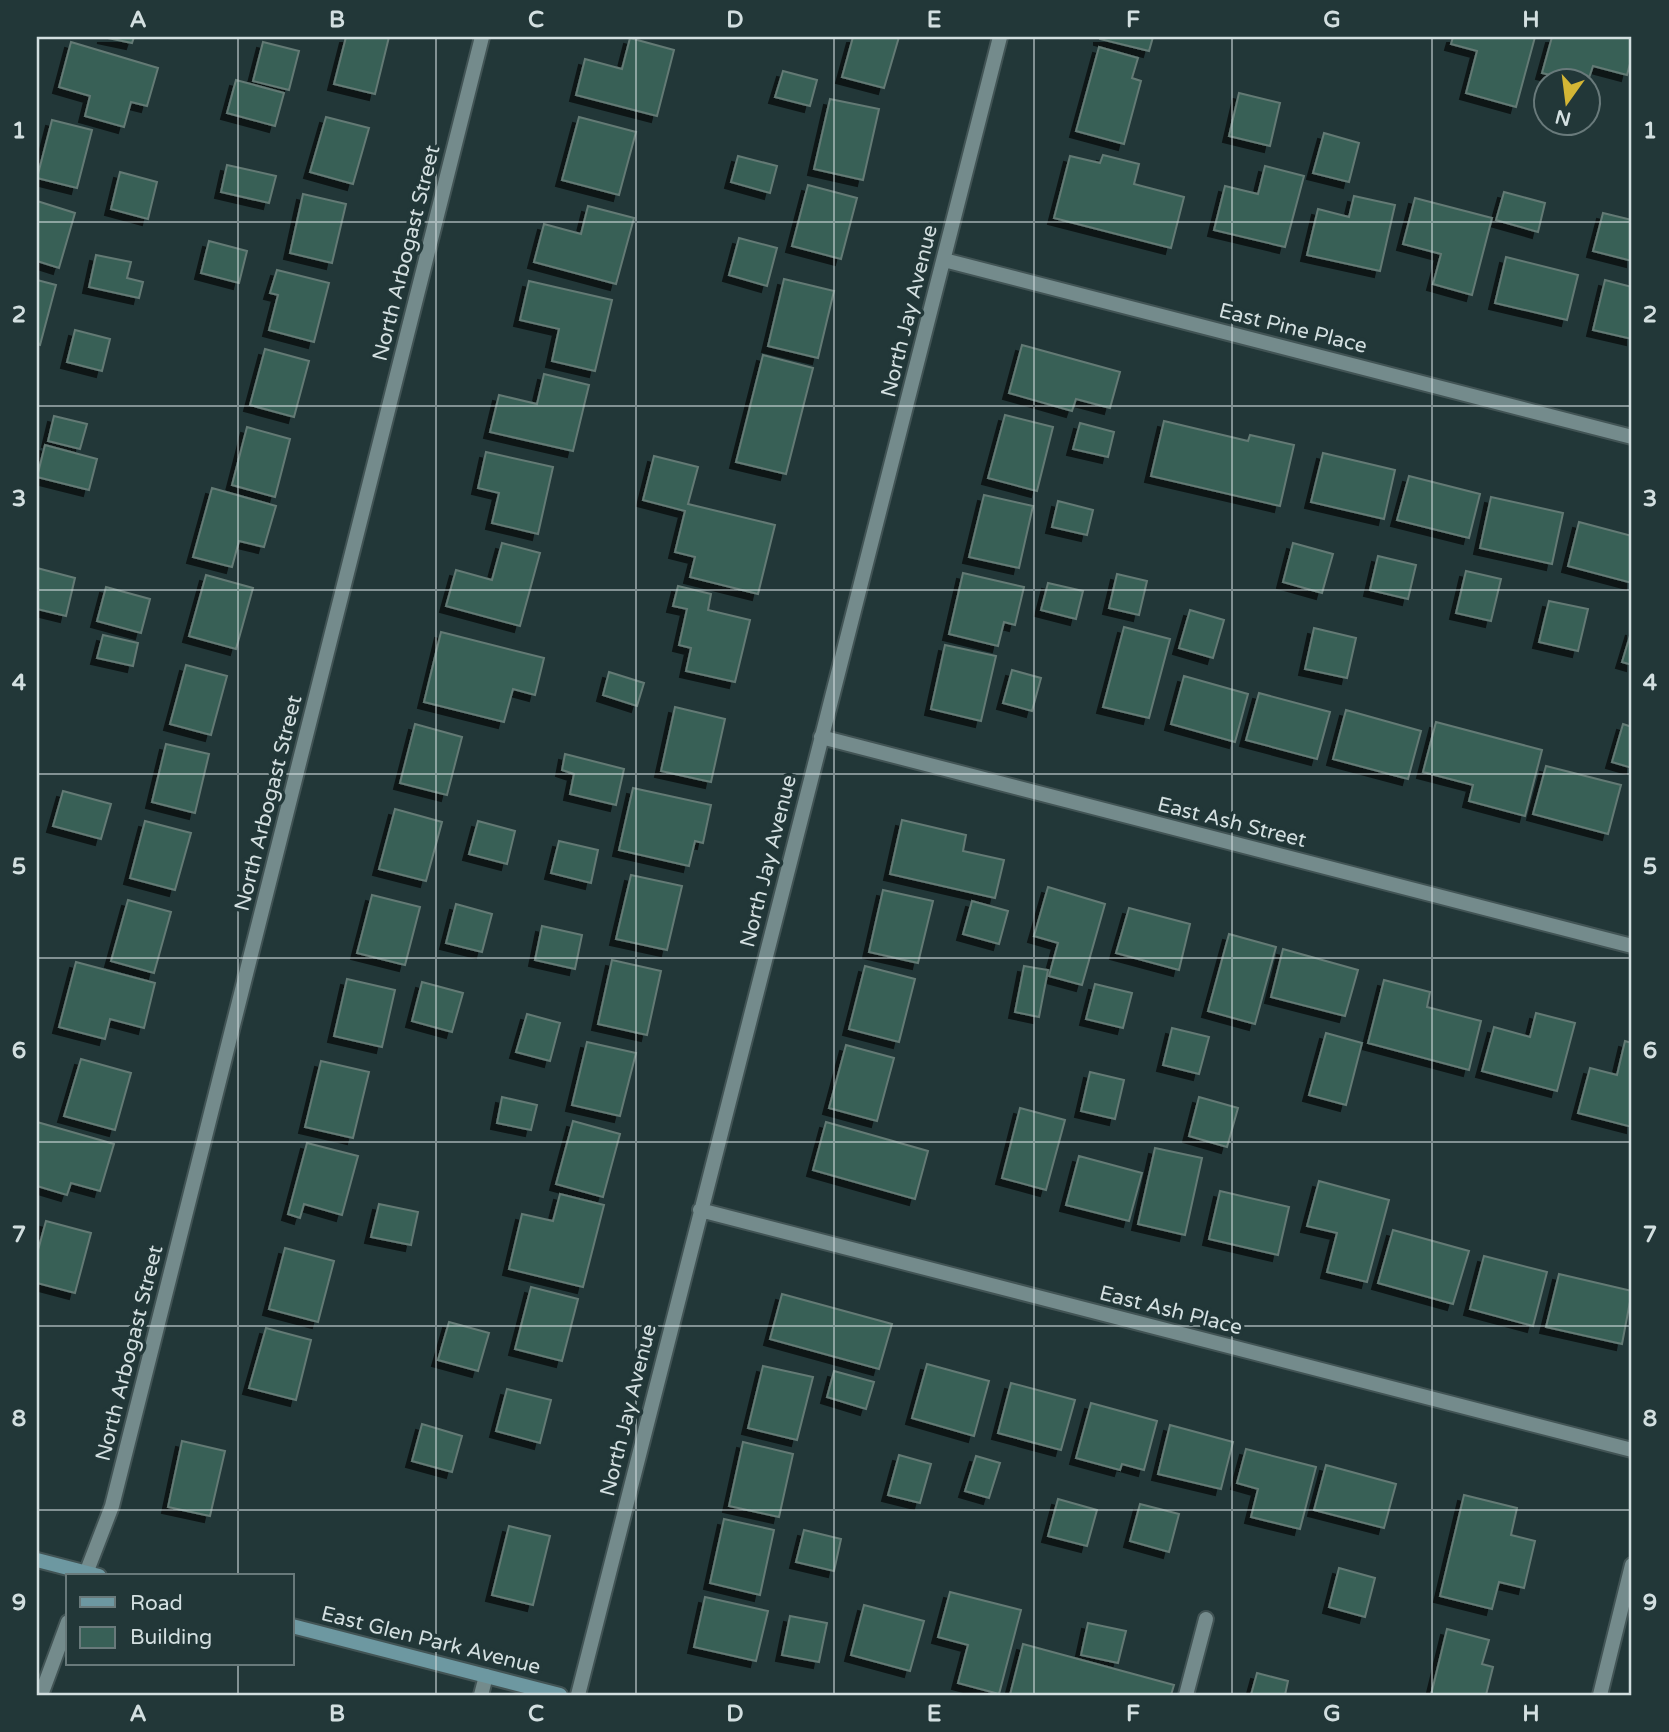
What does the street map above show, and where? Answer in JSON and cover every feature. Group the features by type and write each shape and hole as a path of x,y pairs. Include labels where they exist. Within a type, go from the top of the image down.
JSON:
{"main road":[{"path":"37,1560 86,1574"},
{"name":"East Glen Park Avenue","path":"294,1627 560,1695"}],"street":[{"name":"North Arbogast Street","path":"90,1574 112,1506 482,37"},
{"name":"North Jay Avenue","path":"578,1695 1000,37"},
{"name":"East Pine Place","path":"944,260 1632,437"},
{"name":"East Ash Street","path":"821,737 1632,946"},
{"name":"East Ash Place","path":"700,1210 1632,1450"},
{"path":"1600,1695 1632,1564"},
{"path":"1186,1695 1206,1619"},
{"path":"41,1695 66,1627"},
{"path":"481,1695 486,1676"}],"building":[{"path":"103,37 134,37 132,43"},
{"path":"346,37 389,37 375,94 334,84"},
{"path":"853,37 899,37 884,88 842,77"},
{"path":"1100,37 1153,37 1149,51"},
{"path":"1453,37 1535,37 1516,107 1466,93 1477,51 1451,44"},
{"path":"1552,37 1632,37 1632,56 1627,75 1602,68 1602,66 1544,66"},
{"path":"630,38 674,50 657,116 576,95 585,59 622,69"},
{"path":"71,42 158,68 147,106 131,102 124,127 85,116 90,96 59,87"},
{"path":"263,42 299,51 289,90 253,81"},
{"path":"1099,47 1138,58 1132,78 1141,81 1124,144 1076,131"},
{"path":"783,71 817,80 810,106 775,97"},
{"path":"236,80 284,93 275,126 227,113"},
{"path":"1239,93 1280,103 1270,146 1229,136"},
{"path":"830,99 879,109 863,180 814,169"},
{"path":"326,117 369,128 353,184 310,172"},
{"path":"579,117 636,132 619,195 562,180"},
{"path":"52,120 92,130 77,188 37,178"},
{"path":"1324,133 1359,143 1349,182 1313,173"},
{"path":"1103,155 1139,164 1134,184 1184,197 1171,248 1054,218 1070,156 1100,163"},
{"path":"738,156 777,166 770,193 731,182"},
{"path":"227,165 276,176 269,203 221,192"},
{"path":"1265,166 1304,176 1285,247 1214,230 1225,186 1258,194"},
{"path":"120,172 157,182 148,219 111,209"},
{"path":"808,185 857,198 841,259 792,246"},
{"path":"1504,192 1545,203 1538,232 1496,220"},
{"path":"303,194 346,204 332,263 290,253"},
{"path":"1354,196 1395,205 1380,271 1307,255 1318,209 1349,217"},
{"path":"1415,198 1492,218 1472,295 1433,284 1441,254 1403,244"},
{"path":"37,201 75,213 59,268 37,261"},
{"path":"588,206 634,218 616,284 534,262 544,224 581,234"},
{"path":"1603,213 1632,220 1632,261 1593,251"},
{"path":"739,238 777,248 767,286 729,275"},
{"path":"209,241 247,251 239,283 201,273"},
{"path":"96,255 131,262 127,278 143,282 139,298 89,287"},
{"path":"1506,257 1578,275 1567,320 1495,303"},
{"path":"277,270 329,283 314,342 269,330 278,295 270,293"},
{"path":"784,279 834,291 818,358 768,346"},
{"path":"37,280 56,285 40,345 37,344"},
{"path":"1605,280 1632,287 1632,339 1593,330"},
{"path":"529,281 612,300 595,371 552,361 559,329 520,320"},
{"path":"75,330 110,339 102,371 67,362"},
{"path":"1022,345 1120,372 1110,408 1076,399 1072,411 1009,393"},
{"path":"265,349 309,361 294,417 250,405"},
{"path":"763,355 813,368 786,474 736,462"},
{"path":"544,374 589,385 573,451 490,432 499,395 537,404"},
{"path":"1005,415 1053,427 1037,491 988,478"},
{"path":"54,416 87,424 80,449 48,441"},
{"path":"1164,421 1248,441 1250,435 1294,445 1280,506 1151,476"},
{"path":"1080,423 1114,432 1108,457 1073,449"},
{"path":"247,427 290,439 275,497 232,485"},
{"path":"45,445 97,459 89,490 37,477"},
{"path":"486,452 553,467 538,534 492,523 499,493 478,488"},
{"path":"1323,453 1395,470 1384,519 1311,502"},
{"path":"654,456 698,467 688,504 775,525 758,594 690,577 695,557 675,552 685,511 643,500"},
{"path":"1409,476 1480,494 1469,538 1397,520"},
{"path":"212,488 276,506 264,547 239,541 232,567 193,557"},
{"path":"984,495 1033,506 1019,568 969,557"},
{"path":"1491,497 1563,513 1552,564 1480,548"},
{"path":"1058,501 1093,510 1087,535 1052,527"},
{"path":"1579,522 1632,536 1632,583 1568,566"},
{"path":"502,543 540,553 520,626 446,606 456,570 492,580"},
{"path":"1293,543 1333,554 1322,593 1283,582"},
{"path":"1378,556 1416,565 1408,599 1370,590"},
{"path":"37,568 75,578 66,616 37,609"},
{"path":"1466,571 1501,579 1491,621 1456,613"},
{"path":"963,573 1024,587 1015,625 1004,622 998,646 949,634"},
{"path":"1117,574 1147,581 1139,615 1109,608"},
{"path":"206,575 253,588 236,649 189,636"},
{"path":"1048,583 1083,591 1076,619 1041,610"},
{"path":"678,586 711,594 708,610 750,620 735,682 686,671 691,648 679,645 687,609 673,606"},
{"path":"106,587 150,599 141,633 97,621"},
{"path":"1549,601 1588,609 1578,651 1539,642"},
{"path":"1190,610 1224,620 1213,658 1179,648"},
{"path":"1124,627 1170,639 1149,718 1103,707"},
{"path":"1314,628 1356,638 1347,678 1305,669"},
{"path":"1632,629 1632,665 1622,662"},
{"path":"441,632 544,658 535,695 513,689 504,722 424,702"},
{"path":"103,635 138,643 133,666 97,658"},
{"path":"945,645 996,656 981,721 931,709"},
{"path":"186,665 227,676 211,735 170,724"},
{"path":"1012,670 1041,678 1032,711 1003,703"},
{"path":"609,672 644,683 637,706 603,695"},
{"path":"1184,676 1248,694 1235,742 1171,724"},
{"path":"1259,693 1330,712 1317,759 1246,740"},
{"path":"675,707 725,719 711,782 661,771"},
{"path":"1346,710 1421,731 1408,779 1333,759"},
{"path":"1436,722 1542,750 1525,816 1469,801 1473,785 1423,772"},
{"path":"415,724 462,737 447,795 400,783"},
{"path":"1623,724 1632,727 1632,768 1612,762"},
{"path":"166,744 209,754 195,813 152,802"},
{"path":"565,754 624,769 616,805 570,794 574,774 562,770"},
{"path":"1546,766 1621,785 1608,834 1533,814"},
{"path":"633,788 711,805 703,843 695,841 689,866 619,850"},
{"path":"63,791 111,804 101,839 53,826"},
{"path":"395,809 442,822 426,881 379,869"},
{"path":"902,820 966,835 963,851 1004,860 995,898 890,874"},
{"path":"145,821 191,833 175,890 130,878"},
{"path":"478,821 515,831 507,864 469,854"},
{"path":"559,841 598,850 591,883 551,873"},
{"path":"631,875 682,886 667,950 616,939"},
{"path":"1048,887 1105,904 1082,985 1049,976 1058,943 1034,936"},
{"path":"883,890 933,901 918,963 869,952"},
{"path":"372,895 420,907 405,965 357,953"},
{"path":"128,900 171,912 154,973 111,961"},
{"path":"972,901 1008,911 999,944 963,934"},
{"path":"456,904 492,914 482,952 446,943"},
{"path":"1129,908 1190,924 1179,970 1116,953"},
{"path":"542,926 582,935 575,969 535,960"},
{"path":"1229,934 1276,947 1255,1024 1208,1011"},
{"path":"1283,949 1358,970 1345,1016 1271,997"},
{"path":"612,960 661,971 647,1035 598,1024"},
{"path":"76,962 155,983 144,1028 110,1019 105,1039 59,1027"},
{"path":"865,966 915,979 899,1042 849,1029"},
{"path":"1024,966 1048,970 1039,1017 1015,1012"},
{"path":"347,979 395,990 382,1047 334,1036"},
{"path":"1384,980 1430,992 1427,1007 1481,1021 1469,1070 1368,1043"},
{"path":"422,982 463,993 452,1032 412,1021"},
{"path":"1095,984 1132,993 1123,1028 1086,1019"},
{"path":"1536,1013 1575,1023 1557,1091 1482,1071 1494,1027 1530,1037"},
{"path":"527,1014 560,1023 550,1061 516,1052"},
{"path":"1172,1028 1209,1037 1199,1074 1163,1065"},
{"path":"1326,1033 1362,1043 1346,1105 1309,1095"},
{"path":"1625,1041 1632,1043 1632,1127 1578,1113 1590,1068 1617,1075"},
{"path":"587,1042 636,1053 620,1116 572,1105"},
{"path":"846,1045 894,1058 877,1121 829,1108"},
{"path":"81,1059 131,1073 115,1130 64,1116"},
{"path":"321,1061 369,1072 353,1138 305,1127"},
{"path":"1090,1072 1124,1080 1115,1119 1081,1111"},
{"path":"502,1097 537,1105 531,1130 497,1123"},
{"path":"1199,1097 1238,1108 1227,1147 1189,1136"},
{"path":"1020,1108 1065,1120 1046,1190 1002,1178"},
{"path":"573,1121 620,1134 603,1197 556,1184"},
{"path":"37,1122 114,1144 100,1191 71,1183 67,1195 37,1186"},
{"path":"826,1122 928,1151 915,1199 813,1170"},
{"path":"307,1143 358,1156 342,1215 304,1204 300,1218 288,1214"},
{"path":"1155,1148 1202,1158 1185,1235 1138,1224"},
{"path":"1079,1156 1142,1173 1129,1221 1066,1205"},
{"path":"1319,1181 1389,1200 1367,1282 1327,1272 1337,1233 1307,1226"},
{"path":"1220,1191 1289,1207 1278,1255 1209,1239"},
{"path":"560,1194 604,1205 583,1287 509,1269 522,1214 553,1221"},
{"path":"379,1204 418,1212 411,1245 371,1237"},
{"path":"46,1221 91,1233 75,1293 37,1283 37,1254"},
{"path":"1393,1230 1469,1251 1453,1304 1378,1283"},
{"path":"285,1248 334,1261 318,1322 269,1309"},
{"path":"1484,1256 1547,1272 1533,1326 1470,1309"},
{"path":"1559,1274 1632,1291 1622,1344 1546,1327"},
{"path":"531,1287 578,1299 562,1361 515,1349"},
{"path":"782,1294 892,1324 879,1369 770,1339"},
{"path":"449,1322 489,1333 478,1371 438,1360"},
{"path":"266,1328 311,1340 296,1400 249,1388"},
{"path":"927,1364 989,1381 974,1436 912,1418"},
{"path":"763,1366 813,1377 797,1440 748,1428"},
{"path":"834,1371 874,1382 866,1409 827,1397"},
{"path":"1011,1383 1075,1400 1061,1450 998,1433"},
{"path":"507,1389 551,1400 540,1443 496,1431"},
{"path":"1091,1403 1157,1421 1144,1470 1122,1464 1120,1470 1076,1458"},
{"path":"422,1424 462,1436 452,1472 412,1461"},
{"path":"1170,1425 1233,1442 1221,1489 1158,1474"},
{"path":"182,1441 225,1451 210,1516 168,1507"},
{"path":"743,1442 793,1454 779,1517 729,1506"},
{"path":"1246,1449 1316,1467 1300,1529 1251,1517 1258,1489 1237,1483"},
{"path":"899,1455 931,1464 920,1503 888,1495"},
{"path":"976,1456 1000,1463 989,1498 965,1491"},
{"path":"1326,1465 1396,1484 1384,1528 1314,1510"},
{"path":"1464,1495 1517,1508 1511,1535 1535,1541 1524,1588 1499,1582 1492,1609 1440,1596"},
{"path":"1058,1499 1097,1510 1087,1546 1048,1536"},
{"path":"1140,1504 1179,1514 1169,1552 1130,1541"},
{"path":"724,1519 774,1530 760,1595 710,1583"},
{"path":"509,1526 550,1536 533,1605 492,1595"},
{"path":"804,1530 841,1539 834,1571 796,1562"},
{"path":"1339,1568 1375,1578 1365,1617 1329,1607"},
{"path":"950,1592 1021,1610 999,1694 958,1683 968,1645 938,1637"},
{"path":"705,1597 768,1611 756,1661 694,1647"},
{"path":"864,1605 924,1621 910,1671 851,1655"},
{"path":"790,1616 827,1623 819,1662 782,1655"},
{"path":"1088,1623 1126,1631 1118,1663 1081,1655"},
{"path":"1447,1629 1489,1640 1482,1664 1493,1667 1486,1695 1431,1695"},
{"path":"1023,1644 1174,1685 1171,1695 1010,1695"},
{"path":"1257,1673 1288,1681 1285,1695 1251,1695"}]}
